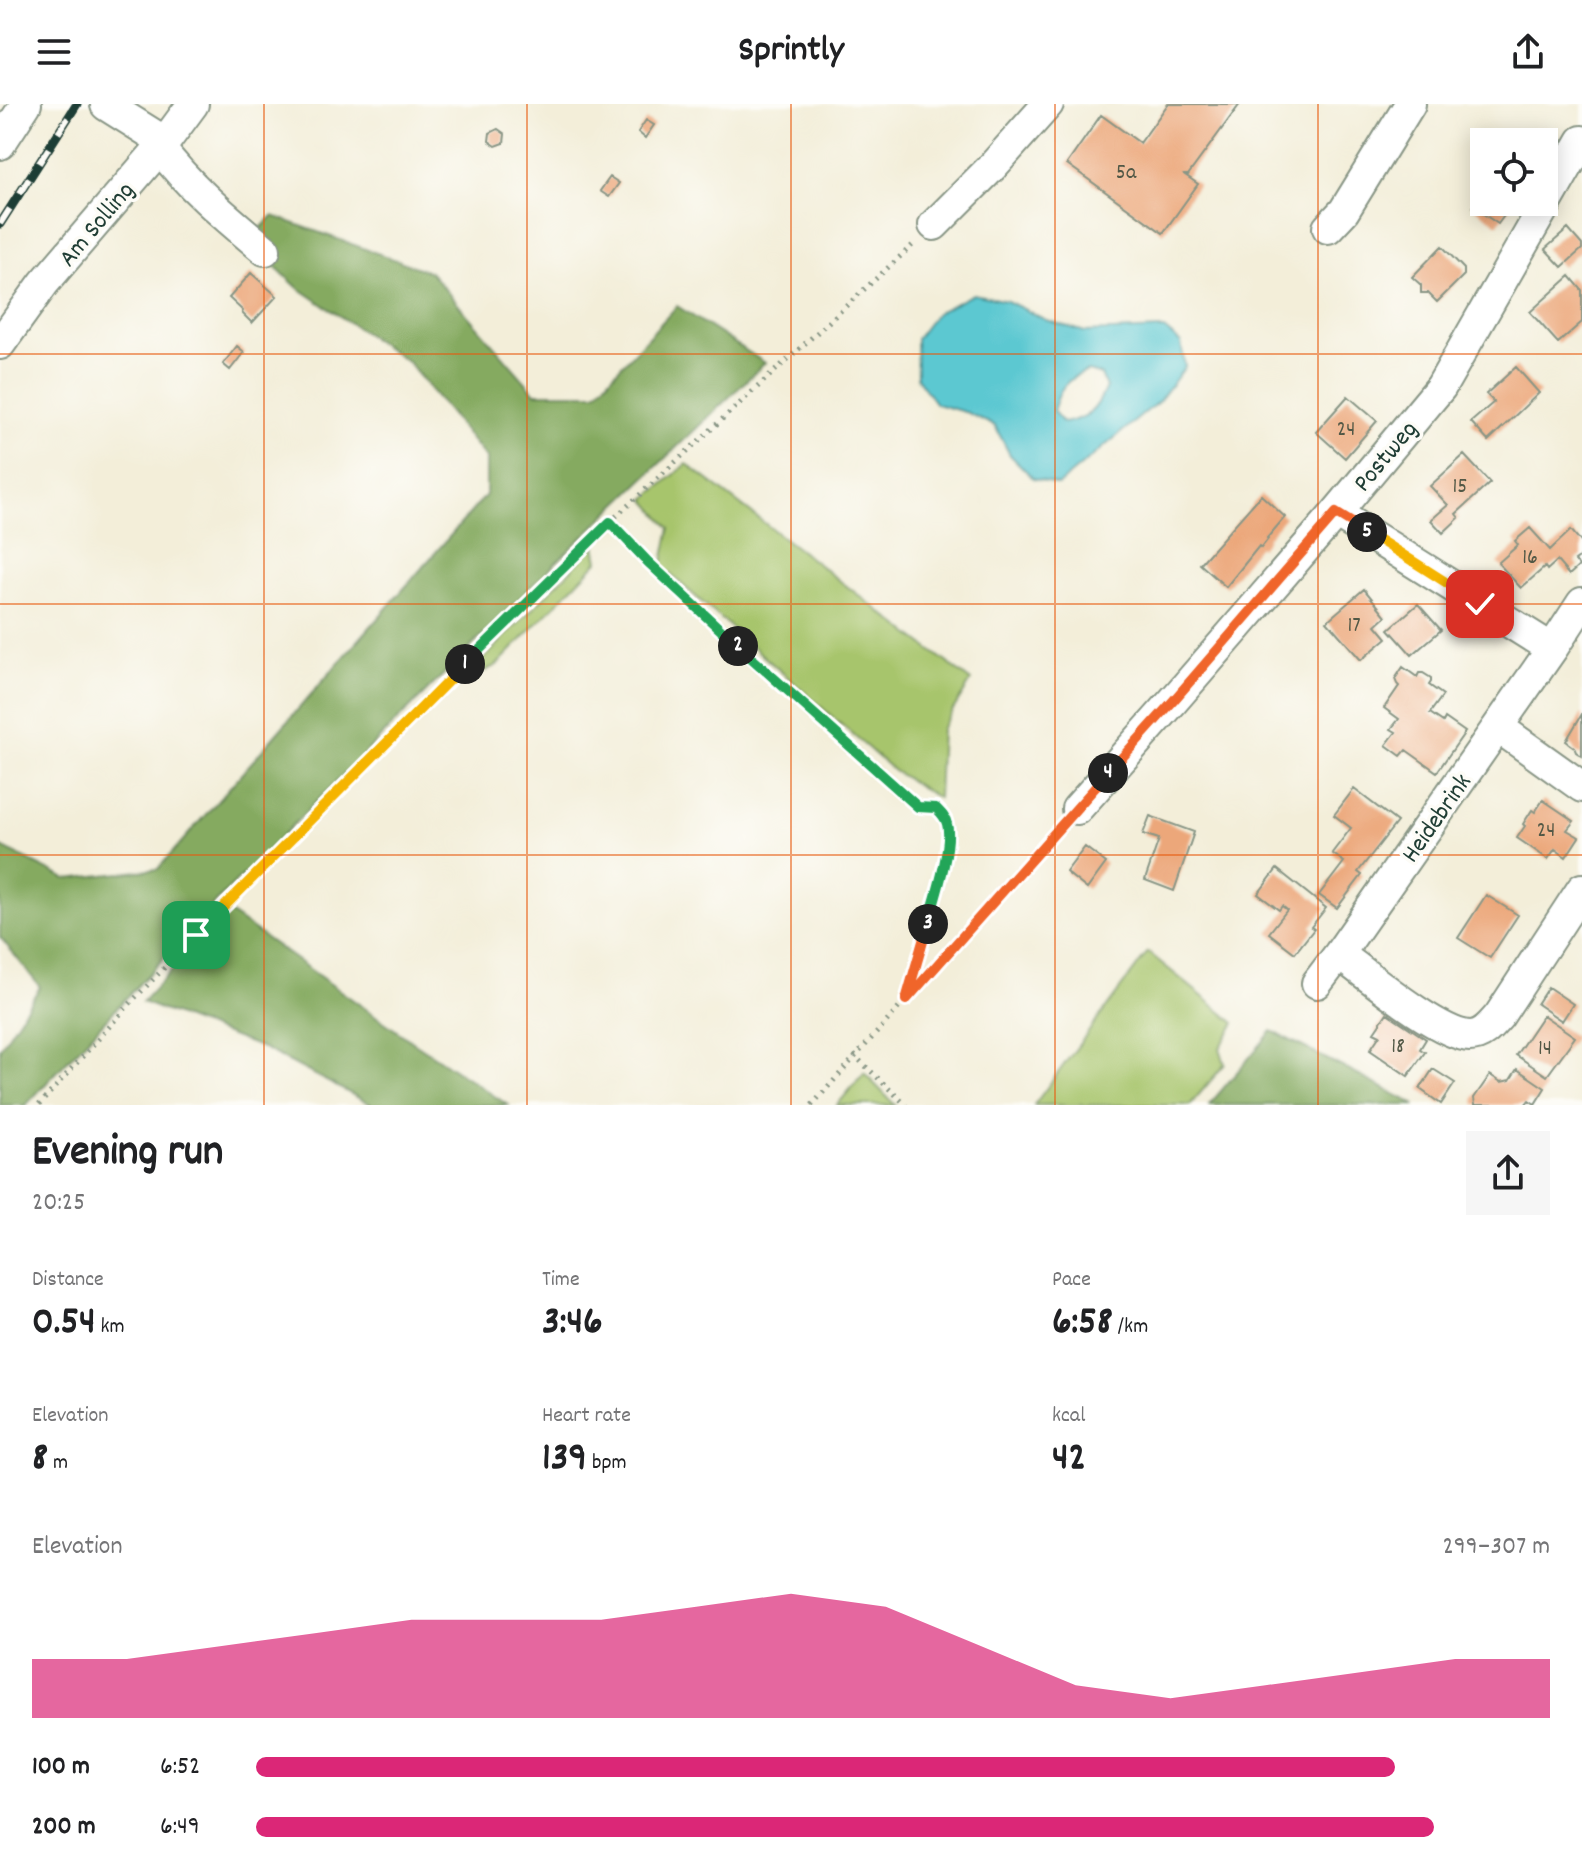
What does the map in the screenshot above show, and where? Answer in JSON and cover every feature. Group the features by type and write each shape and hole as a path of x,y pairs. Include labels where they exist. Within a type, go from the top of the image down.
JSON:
{"street":[{"path":"0,144 26,104"},
{"name":"Am Solling","path":"0,344 44,283 162,145 193,104"},
{"path":"934,225 992,167 1048,104"},
{"path":"1328,228 1344,211 1410,104"},
{"path":"106,105 162,145 175,169 265,250"},
{"name":"Postweg","path":"1077,809 1185,689 1441,387 1582,141"},
{"path":"1336,513 1552,649"},
{"name":"Heidebrink","path":"1317,983 1582,603"},
{"path":"1498,727 1582,787"},
{"path":"1339,954 1433,1022 1471,1036 1486,1031 1499,1016 1582,889"}],"path":[{"path":"39,1105 135,998 448,680 610,522 934,225"},
{"path":"610,522 738,647 918,807 936,808 947,821 941,879 906,1000"},
{"path":"812,1105 1077,809"},
{"path":"854,1055 906,1105"}],"green space":[{"path":"273,216 430,272 535,393 596,393 677,306 765,363 543,575 219,899 26,1105 0,1105 0,1048 40,987 0,937 0,846 66,879 158,869 486,495 486,458 409,363 297,287 248,241"},
{"path":"687,464 971,681 941,729 938,798 894,771 662,567 670,528 645,499"},
{"path":"595,545 598,561 497,665 460,683"},
{"path":"227,911 508,1105 372,1105 265,1049 142,1002"},
{"path":"1148,952 1235,1023 1220,1048 1225,1064 1190,1105 1034,1105"},
{"path":"1272,1031 1416,1105 1209,1105"},
{"path":"864,1073 895,1105 837,1105"}],"water":[{"path":"973,294 1007,301 1046,320 1085,332 1164,329 1181,343 1185,367 1159,401 1058,485 1033,478 1010,455 995,426 968,413 936,404 917,378 916,339 936,313","holes":["1088,371 1101,375 1106,387 1095,408 1079,419 1063,423 1053,411 1064,385"]}],"building":[{"path":"1168,104 1240,104 1185,175 1198,184 1163,233 1067,164 1101,115 1140,143"},
{"path":"646,120 654,125 645,138 638,132"},
{"path":"498,129 505,134 504,143 496,146 489,141 490,133"},
{"path":"610,177 619,183 609,197 600,191"},
{"path":"1486,216 1504,216 1498,224"},
{"path":"1568,229 1582,249 1562,267 1545,249"},
{"path":"1442,246 1464,269 1464,275 1437,302 1428,293 1421,293 1421,285 1412,277"},
{"path":"251,273 277,296 252,323 229,298"},
{"path":"1570,276 1582,290 1582,322 1558,343 1530,312"},
{"path":"237,346 244,352 230,370 223,364"},
{"path":"1516,367 1539,393 1488,441 1471,422 1494,402 1486,394"},
{"path":"1348,396 1377,421 1345,458 1316,432"},
{"path":"1464,455 1490,483 1456,514 1459,518 1443,533 1431,520 1448,505 1430,486"},
{"path":"1261,495 1285,517 1226,587 1200,564"},
{"path":"1530,528 1550,550 1571,530 1582,543 1582,556 1575,561 1579,566 1569,575 1557,561 1547,570 1545,567 1521,588 1498,563 1518,545 1515,541"},
{"path":"1364,589 1386,616 1376,625 1387,638 1361,660 1327,621"},
{"path":"1418,604 1441,630 1412,655 1389,629"},
{"path":"1403,667 1417,677 1423,673 1431,678 1429,685 1443,695 1430,713 1443,722 1445,718 1465,732 1437,772 1406,750 1401,756 1386,745 1396,732 1391,729 1399,719 1384,708 1399,686 1395,679"},
{"path":"1582,714 1582,756 1566,741"},
{"path":"1354,789 1397,822 1358,872 1362,875 1337,908 1319,895 1344,862 1332,853 1351,828 1334,815"},
{"path":"1543,800 1574,821 1567,830 1579,837 1566,857 1555,849 1548,859 1517,838 1532,810 1535,812"},
{"path":"1150,816 1194,832 1174,891 1145,880 1159,839 1143,834"},
{"path":"1085,847 1106,863 1087,889 1066,872"},
{"path":"1277,869 1326,908 1295,953 1269,933 1287,910 1282,906 1279,910 1258,894"},
{"path":"1486,895 1518,915 1490,958 1458,938"},
{"path":"1548,987 1573,1004 1562,1021 1537,1004"},
{"path":"1387,1013 1426,1039 1420,1049 1425,1052 1408,1076 1370,1050 1380,1035 1374,1032"},
{"path":"1543,1015 1575,1037 1547,1076 1516,1055"},
{"path":"1433,1069 1455,1083 1441,1104 1420,1089"},
{"path":"1517,1069 1545,1088 1535,1104 1529,1100 1525,1105 1475,1105 1474,1098 1490,1075 1501,1082 1510,1080"}],"railway":[{"path":"0,224 77,104"}],"route":[{"path":"196,935 610,522 738,647 918,807 936,808 947,821 941,879 906,1000 1336,513 1480,604"}]}
